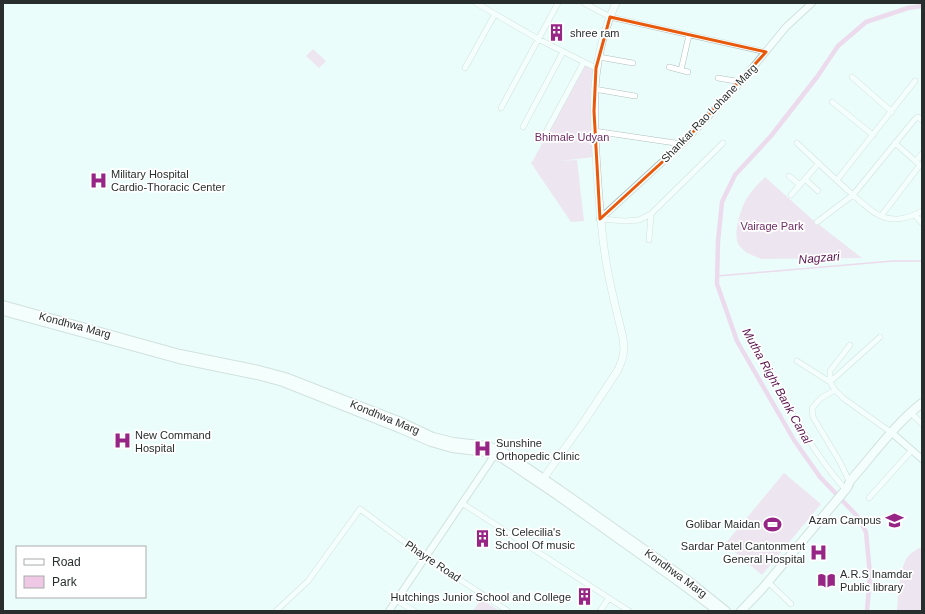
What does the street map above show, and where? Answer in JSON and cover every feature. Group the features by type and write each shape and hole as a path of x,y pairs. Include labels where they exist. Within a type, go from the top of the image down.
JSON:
{"main road":[{"path":"542,481 618,370 624,350 623,338 606,261 600,219 594,131 594,89 596,68 610,17 616,3"},
{"name":"Kondhwa Marg","path":"3,305 179,359 257,375 283,382 431,442 452,448 496,452 542,481 726,611"},
{"name":"Kondhwa Marg","path":"3,311 89,331"},
{"path":"744,609 848,487 854,484 894,434 922,403"},
{"path":"913,414 922,409"},
{"name":"Kondhwa Marg","path":"692,588 718,611"}],"street":[{"path":"476,3 538,39 596,68"},
{"path":"501,108 558,3"},
{"path":"584,3 610,17 766,52"},
{"name":"Shankar Rao Lohane Marg","path":"600,219 682,144 741,82 786,27 812,3"},
{"path":"465,68 495,14"},
{"path":"681,70 689,35"},
{"path":"523,127 563,52"},
{"path":"599,56 633,63"},
{"path":"545,134 584,62"},
{"path":"669,67 688,72"},
{"path":"852,77 892,112"},
{"path":"718,78 741,82"},
{"path":"837,180 916,81"},
{"path":"594,89 635,96"},
{"path":"832,102 873,135"},
{"path":"817,222 853,196 915,119 918,117 922,120"},
{"path":"594,131 682,144"},
{"path":"600,219 624,221 639,220 651,214 723,143"},
{"path":"798,143 853,196 881,216 900,219 915,215 922,211"},
{"path":"881,216 921,166 895,143"},
{"path":"916,161 922,154"},
{"path":"791,195 819,163"},
{"path":"789,176 800,185"},
{"path":"805,179 818,191"},
{"path":"649,240 651,214"},
{"path":"915,215 922,223"},
{"path":"830,382 880,337"},
{"path":"830,382 830,371 835,362 850,346"},
{"path":"797,361 830,382 843,398 894,434 922,459"},
{"path":"835,390 821,398 812,408 814,417 840,462 848,487"},
{"path":"782,395 829,471 848,487"},
{"path":"913,414 922,424"},
{"path":"869,498 912,450"},
{"path":"389,611 496,452"},
{"path":"462,503 629,611"},
{"name":"Phayre Road","path":"276,611 308,581 360,509 425,557 508,611"},
{"path":"768,582 791,604"},
{"path":"600,611 609,598"},
{"path":"396,600 414,611"}],"highlighted area":[{"path":"610,17 766,52 682,144 600,219 594,111 596,68"}],"green space":[{"path":"313,49 326,61 319,68 306,56"},
{"name":"Bhimale Udyan","path":"586,63 595,67 594,157 559,161 577,160 584,221 571,222 531,163"},
{"name":"Vairage Park","path":"765,177 813,220 862,258 762,259 749,254 744,250 739,245 736,235 740,214 749,195"},
{"name":"Golibar Maidan","path":"784,473 821,504 762,575 725,544"},
{"path":"922,547 922,611 897,611 900,583 905,562 910,554"},
{"path":"481,599 500,611 473,611"}],"waterway":[{"name":"Mutha Right Bank Canal","path":"867,611 870,575 866,532 858,517 820,477 794,440 737,341 717,284 718,241 722,202 735,175 771,136 817,77 838,46 866,22 908,8 922,6"},
{"name":"Nagzari","path":"717,276 893,261 922,261"}],"place":[{"name":"shree ram","path":"557,33"},
{"name":"Military Hospital Cardio-Thoracic Center","path":"98,180"},
{"name":"New Command Hospital","path":"122,441"},
{"name":"Sunshine Orthopedic Clinic","path":"483,449"},
{"name":"Azam Campus","path":"894,520"},
{"name":"Golibar Maidan","path":"773,524"},
{"name":"St. Celecilia's School Of music","path":"482,538"},
{"name":"Sardar Patel Cantonment General Hospital","path":"818,552"},
{"name":"A.R.S Inamdar Public library","path":"827,580"},
{"name":"Hutchings Junior School and College","path":"584,597"}]}
